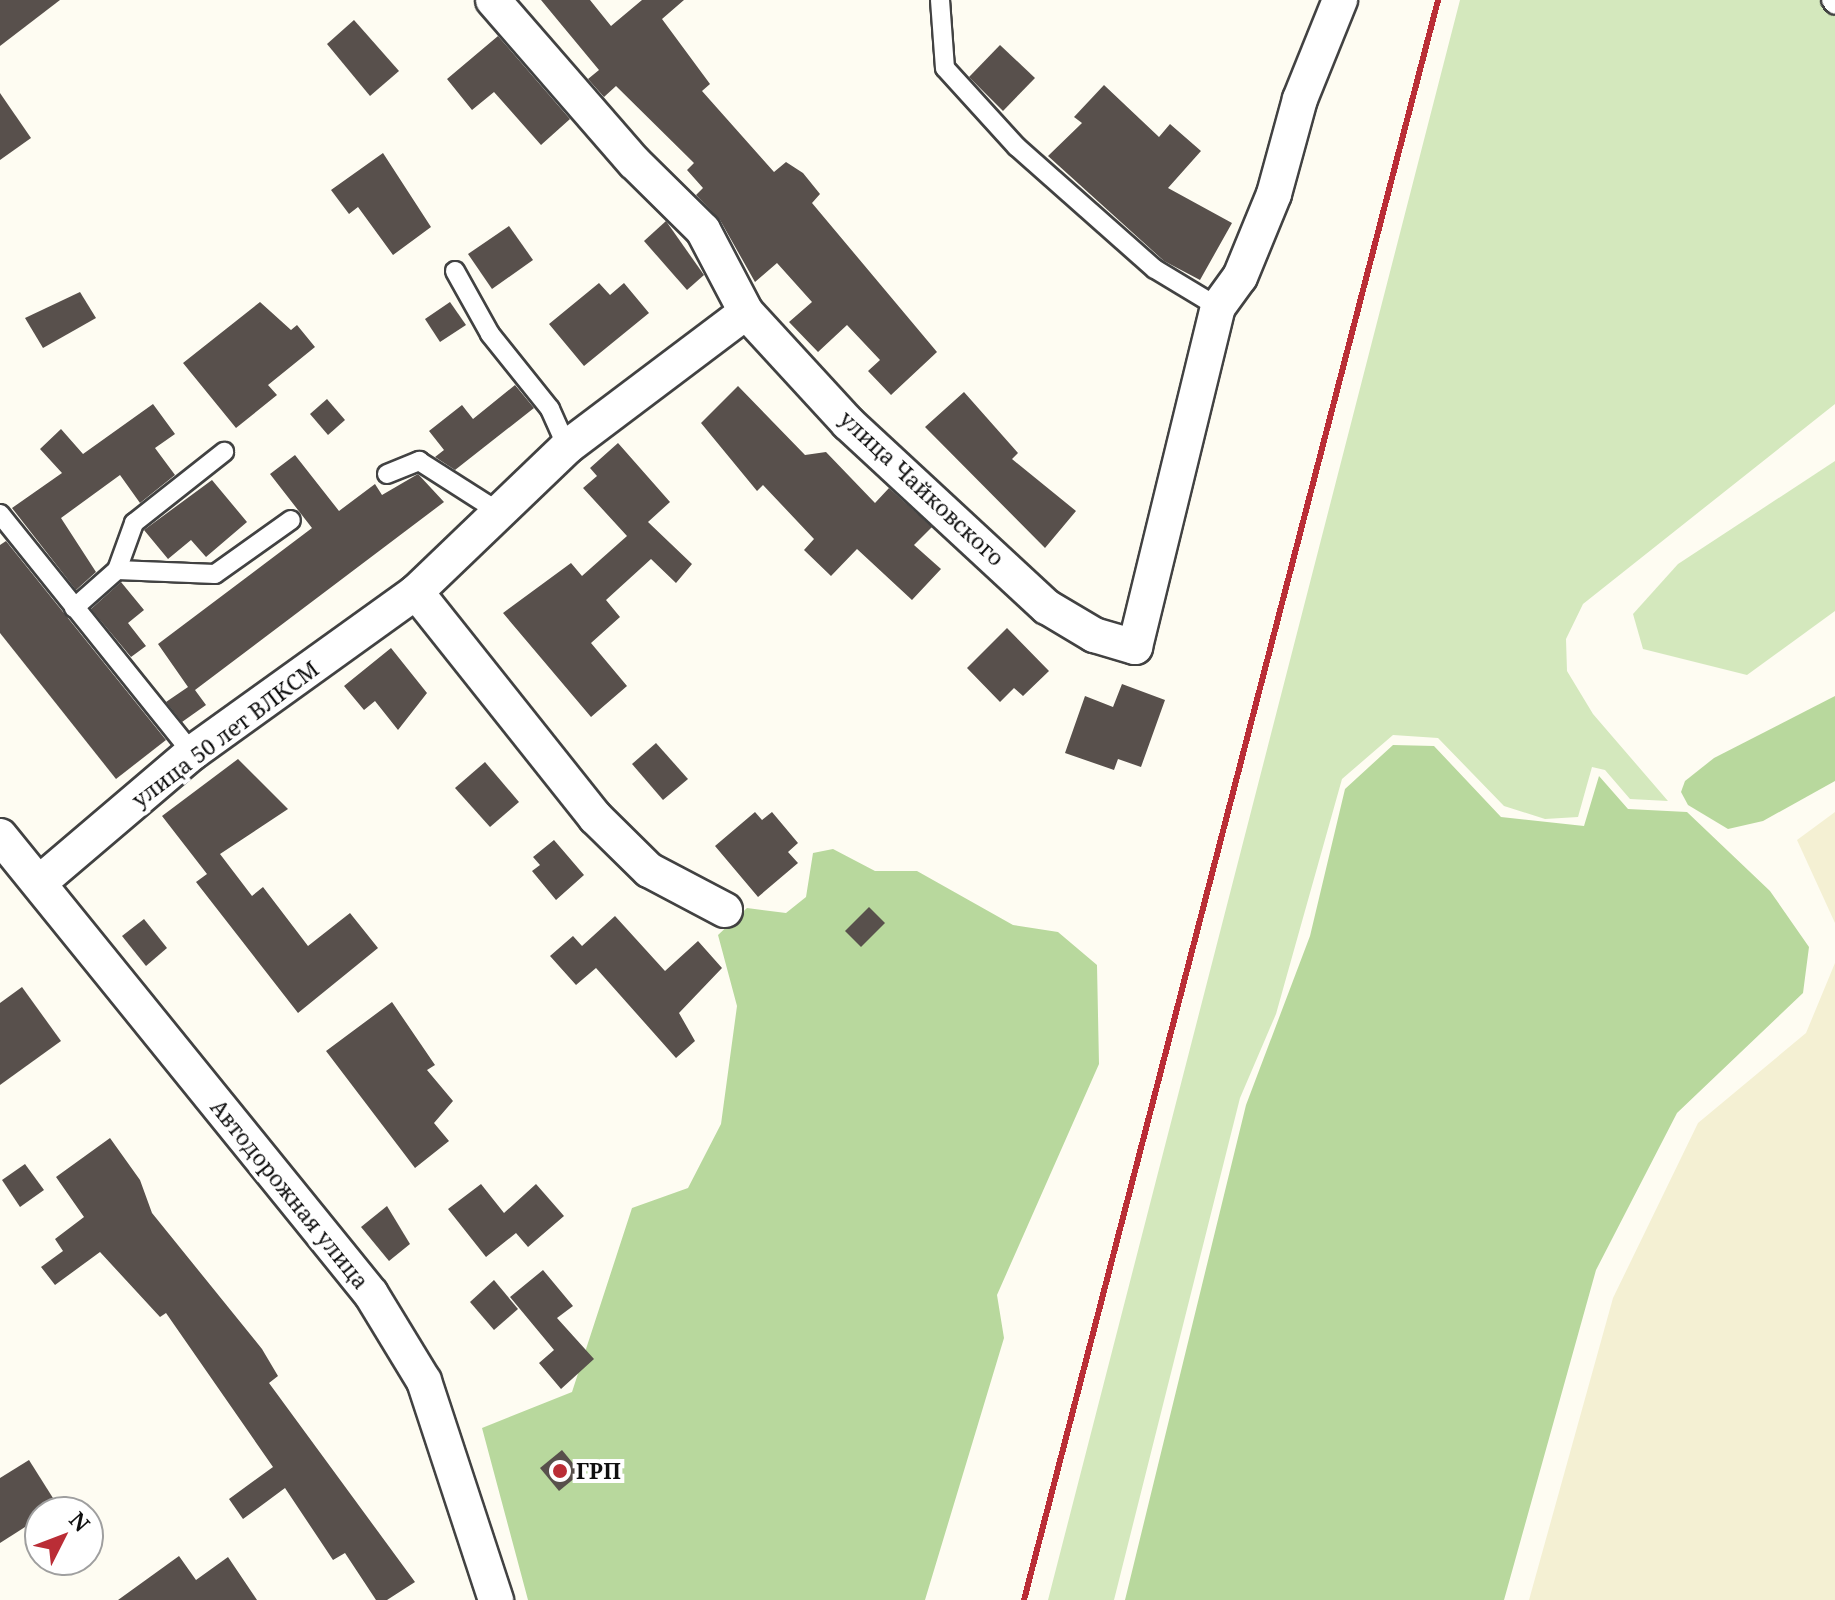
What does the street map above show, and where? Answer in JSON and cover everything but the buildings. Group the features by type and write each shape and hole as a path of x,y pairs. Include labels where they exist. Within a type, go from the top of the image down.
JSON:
{"street":[{"name":"улица Чайковского","path":"493,0 634,162 703,230 746,312 889,464 1047,607 1135,647 1218,307"},
{"path":"1218,307 1240,277 1274,194 1300,99 1340,0"},
{"name":"улица 50 лет ВЛКСМ","path":"39,883 192,753 416,592 567,447 746,312"},
{"path":"416,592 595,817 649,870 725,910"},
{"name":"Автодорожная улица","path":"5,851 39,883 371,1294 424,1381 496,1600"}],"lane":[{"path":"940,0 945,68 1017,147 1155,269 1218,307"},
{"path":"1831,0 1835,5"},
{"path":"455,271 490,334 550,409 567,447"},
{"path":"74,608 117,570 134,523 224,452"},
{"path":"387,474 419,461 499,512"},
{"path":"0,514 192,753"},
{"path":"117,570 215,574 291,520"}],"shaded area":[{"path":"1835,812 1835,923 1797,840"},
{"path":"1835,963 1835,1600 1529,1600 1613,1298 1698,1123 1806,1033"}],"green space":[{"path":"1460,0 1821,0 1835,16 1835,404 1583,604 1566,639 1567,671 1593,714 1668,801 1630,799 1605,770 1592,767 1578,817 1545,819 1504,806 1438,738 1393,735 1342,779 1276,1014 1240,1098 1114,1600 1048,1600"},
{"path":"1835,461 1835,611 1747,675 1643,649 1633,614 1678,564"},
{"path":"1835,696 1835,781 1763,821 1728,829 1688,805 1681,792 1685,781 1714,758"},
{"path":"1393,745 1434,746 1501,817 1584,826 1599,776 1628,809 1687,812 1770,891 1809,947 1803,993 1677,1113 1596,1270 1504,1600 1125,1600 1246,1105 1310,936 1345,789"},
{"path":"833,849 875,871 917,871 1013,925 1058,932 1097,965 1099,1064 997,1295 1004,1338 925,1600 528,1600 482,1428 572,1392 632,1208 688,1188 721,1124 737,1006 718,935 747,908 786,913 806,897 813,853"}],"railway":[{"path":"1024,1600 1438,0"}],"place":[{"name":"ГРП","path":"560,1471"}]}
